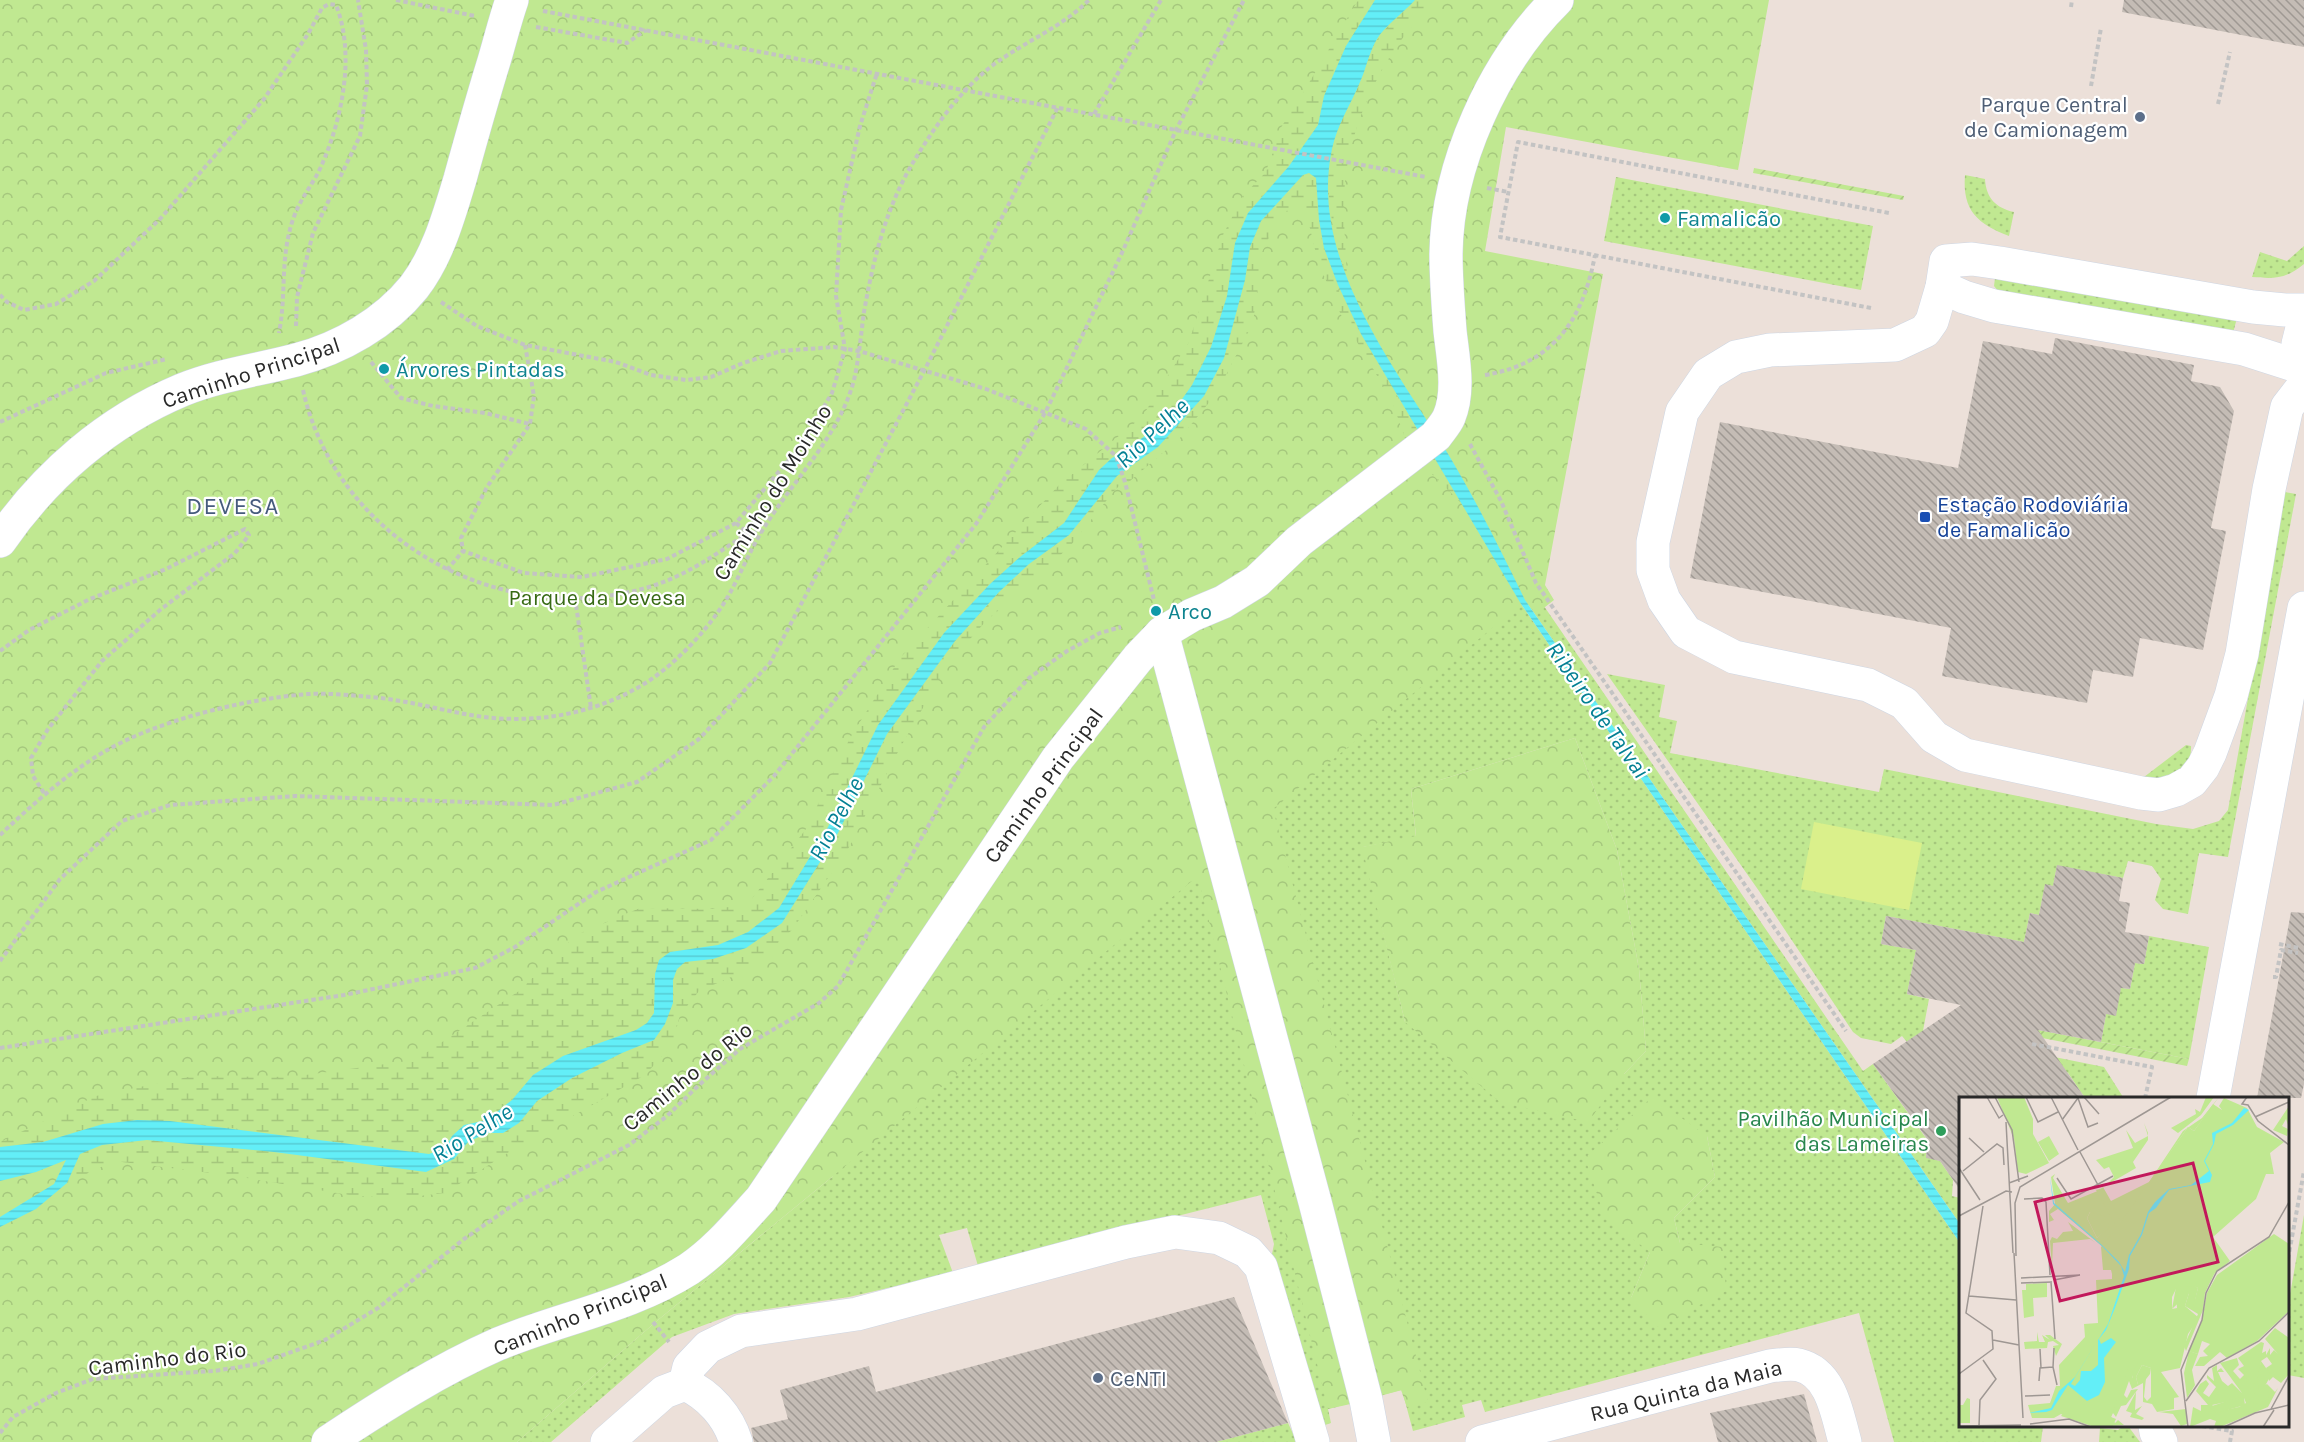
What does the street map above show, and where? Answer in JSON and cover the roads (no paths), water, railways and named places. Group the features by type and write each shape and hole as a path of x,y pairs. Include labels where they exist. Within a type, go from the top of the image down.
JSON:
{"street":[{"name":"Caminho Principal","path":"328,1442 409,1390 498,1344 657,1287 689,1268 723,1242 761,1199 1058,758 1138,658 1162,633 1192,615 1223,602 1257,580 1299,541 1433,436 1454,398 1455,377 1447,296 1446,252 1449,215 1463,157 1488,99 1508,64 1537,20 1557,0"},
{"name":"Caminho Principal","path":"0,541 40,489 84,449 127,418 192,387 287,349 352,338 378,321 416,285 436,250 526,5"},
{"path":"2304,310 2253,307 1972,259 1946,261 1942,287 1932,321 1925,331 1895,345 1770,350 1736,357 1708,374 1682,412 1653,542 1653,570 1664,600 1686,632 1734,657 1868,685 1904,703 1934,738 1965,755 2159,795 2192,782 2204,767 2231,696 2242,654 2281,429 2287,406 2304,385"},
{"path":"1942,287 1964,297 1994,306 2244,349 2304,368"},
{"path":"2304,320 2298,344 2304,368"},
{"path":"2213,1097 2304,608"},
{"path":"1162,633 1315,1202 1366,1400 1374,1442"},
{"path":"685,1384 689,1367 708,1347 741,1331 856,1314 1126,1242 1175,1232 1219,1238 1248,1251 1261,1267 1313,1442"},
{"name":"Rua Quinta da Maia","path":"1482,1442 1770,1366 1797,1364 1814,1371 1827,1386 1845,1442"},
{"path":"607,1442 664,1392 685,1384 699,1390 722,1412 736,1442"},
{"path":"2155,1427 2161,1442"}],"water":[{"path":"1375,0 1415,0 1377,39 1337,132 1332,149 1328,189 1332,228 1343,267 1358,304 1399,377 1464,482 1525,600 1959,1223 1959,1242 1521,604 1361,334 1324,248 1316,178 1309,173 1303,175 1261,221 1250,247 1245,280 1224,358 1204,396 1158,447 1117,476 1069,535 1029,564 999,592 955,641 887,734 838,833 782,923 746,948 713,959 685,962 677,969 673,980 673,1003 665,1024 654,1040 572,1078 537,1101 519,1123 503,1133 487,1133 468,1142 454,1159 426,1172 274,1152 147,1140 102,1145 80,1154 67,1183 36,1209 0,1227 0,1217 54,1184 66,1160 36,1172 0,1181 0,1147 43,1142 103,1124 137,1120 170,1121 429,1154 445,1148 452,1136 464,1125 487,1120 512,1100 533,1075 563,1056 636,1030 647,1023 654,1013 655,974 659,960 670,952 718,945 748,932 779,908 828,827 878,725 944,633 990,584 1064,523 1099,470 1112,458 1149,433 1175,409 1192,385 1211,347 1227,296 1235,243 1248,213 1289,166 1318,125 1324,96 1346,46"}],"place":[{"name":"Parque Central de Camionagem","path":"2140,117"},
{"name":"Famalicão","path":"1665,218"},
{"name":"Árvores Pintadas","path":"384,369"},
{"name":"Estação Rodoviária de Famalicão","path":"1925,517"},
{"name":"Arco","path":"1156,611"},
{"name":"Pavilhão Municipal das Lameiras","path":"1941,1131"},
{"name":"CeNTI","path":"1098,1378"}],"district":[{"name":"DEVESA","path":"233,506"}],"water label":[{"name":"Rio Pelhe","path":"1152,433"},
{"name":"Ribeiro de Talvai","path":"1598,710"},
{"name":"Rio Pelhe","path":"836,819"},
{"name":"Rio Pelhe","path":"472,1133"}],"park label":[{"name":"Parque da Devesa","path":"597,597"}]}
